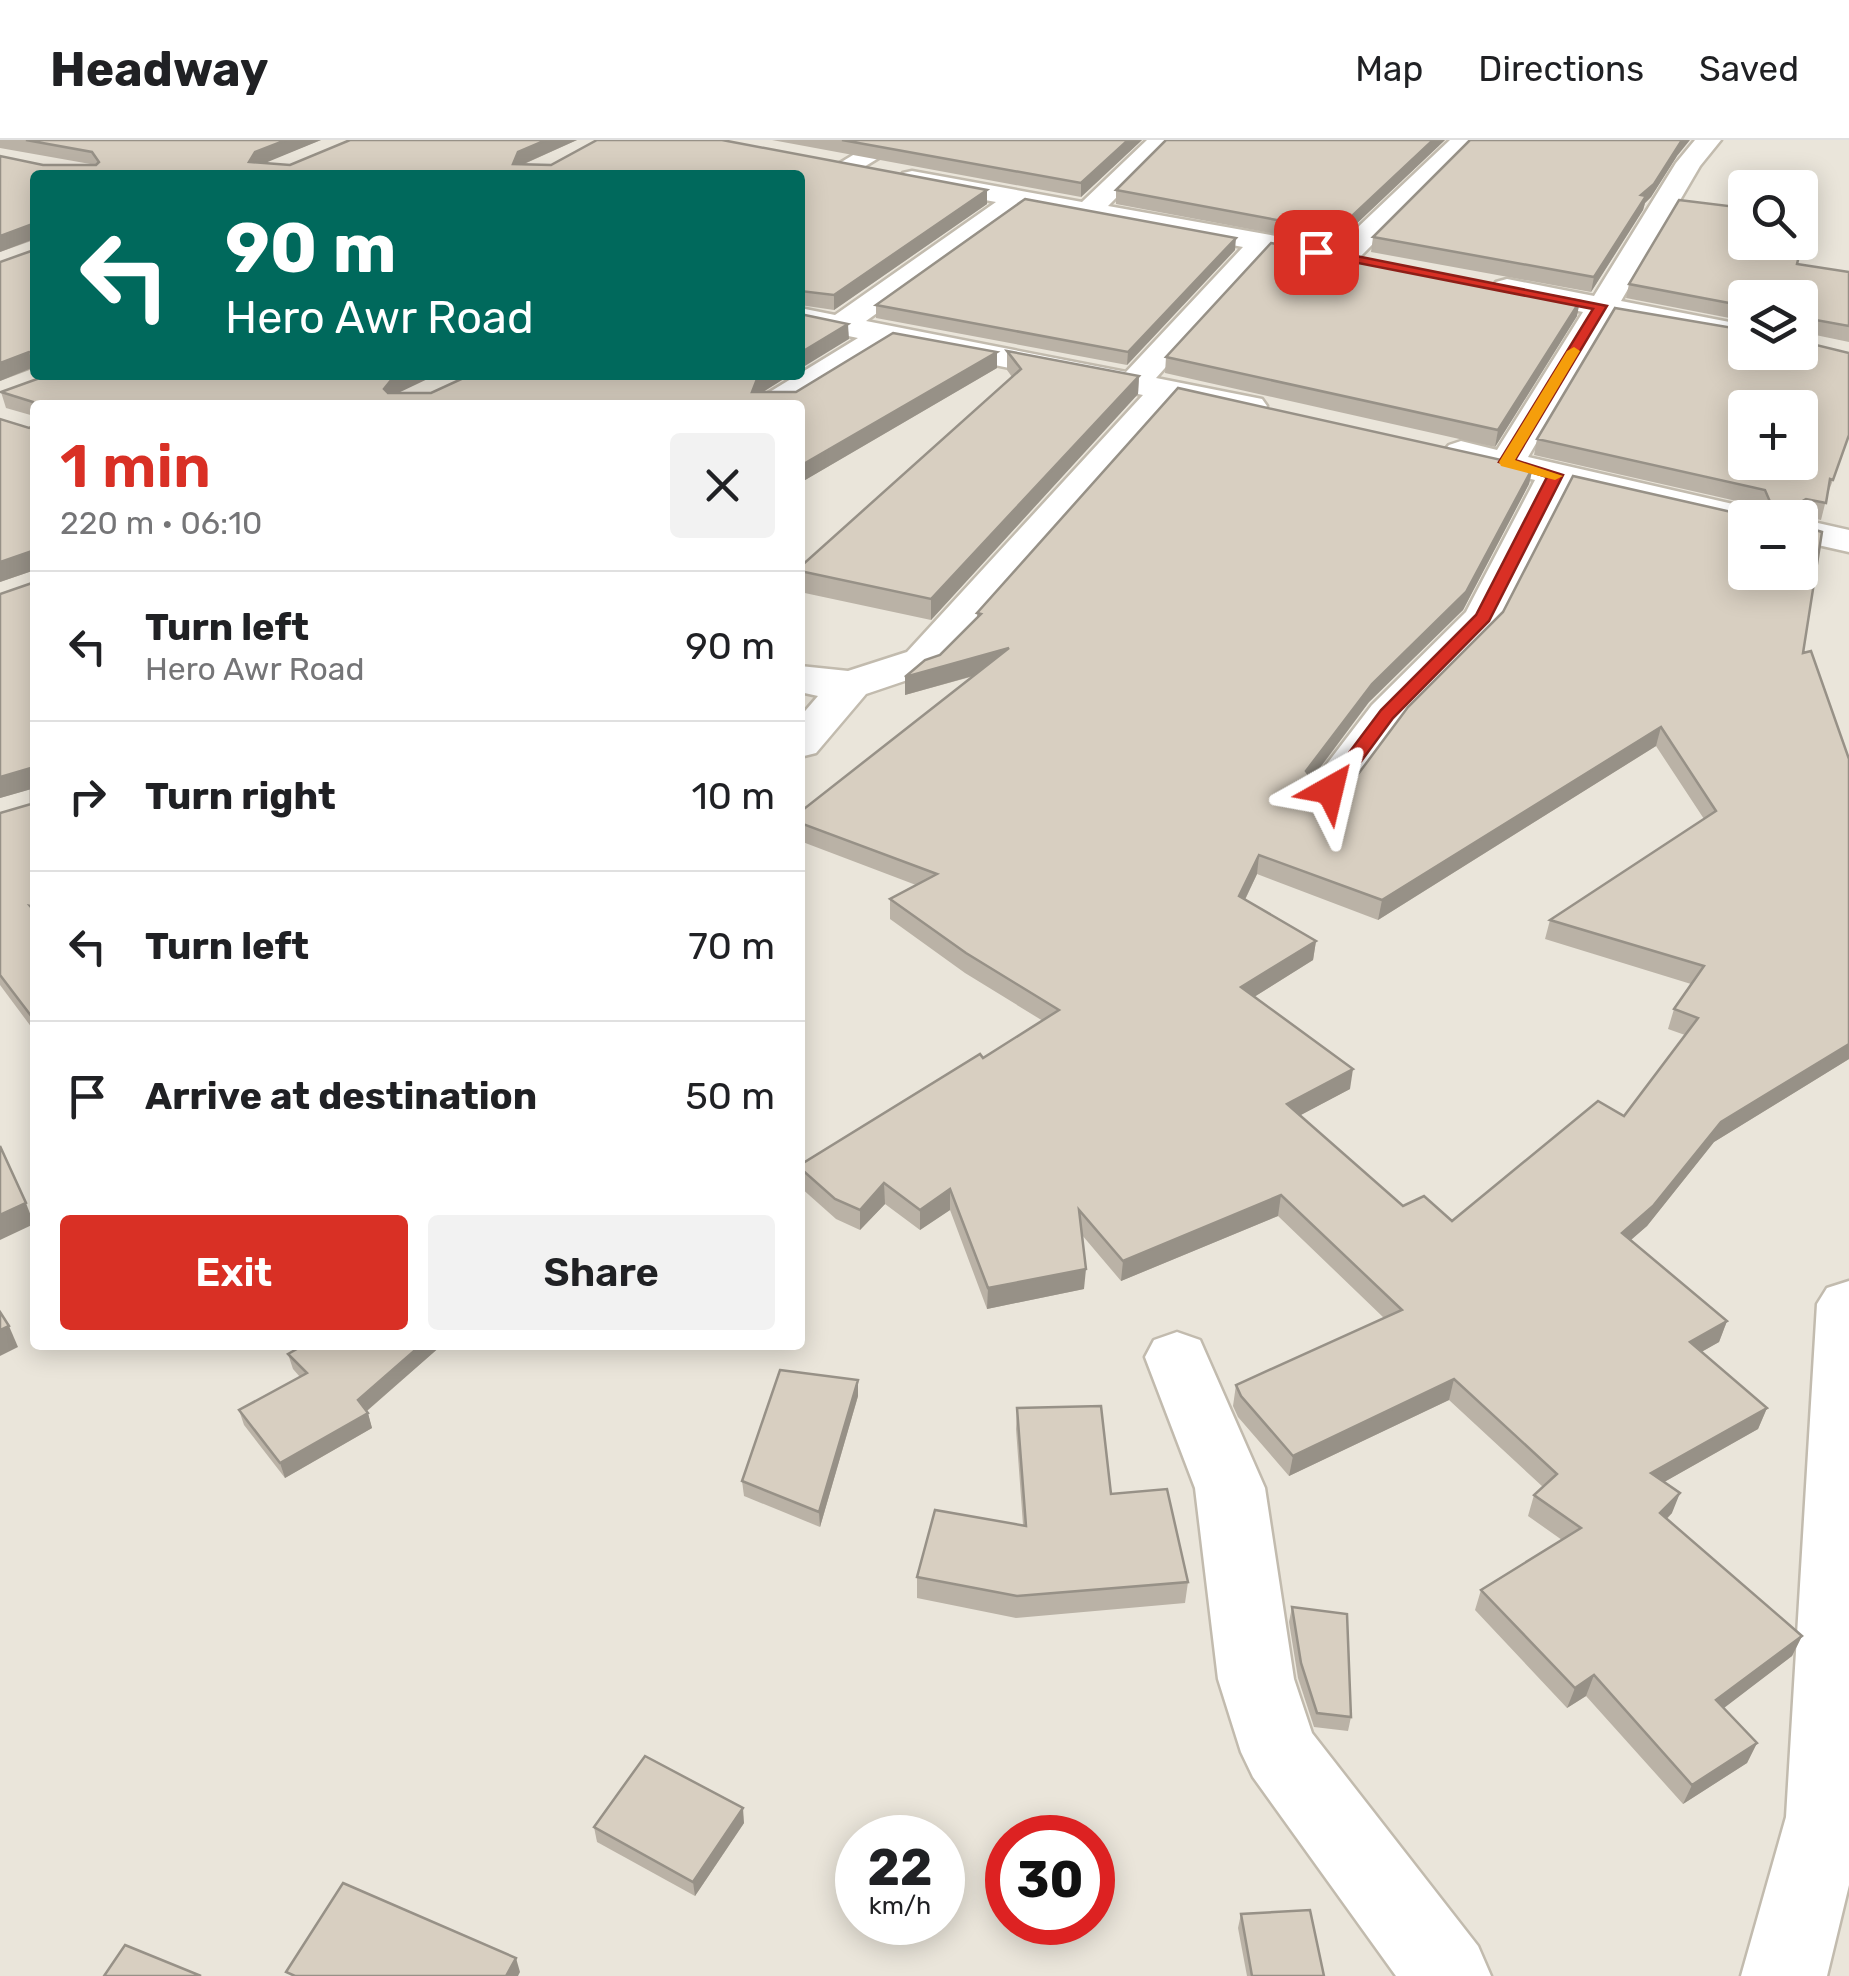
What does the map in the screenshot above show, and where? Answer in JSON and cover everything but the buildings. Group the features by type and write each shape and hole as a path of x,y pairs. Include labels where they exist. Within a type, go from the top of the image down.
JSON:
{"street":[{"path":"805,195 896,140"},
{"path":"1089,210 1161,140"},
{"path":"1343,256 1464,140"},
{"path":"1506,462 1688,164 1709,140"},
{"path":"804,159 1380,264"},
{"path":"842,324 1018,198"},
{"path":"805,680 850,686 880,680 922,662 1152,384 1263,242"},
{"path":"1472,281 1728,331"},
{"path":"805,318 1281,412"},
{"path":"780,400 889,332"},
{"path":"1432,446 1728,514"},
{"path":"1330,790 1387,714 1483,618 1556,475"},
{"path":"1818,534 1849,541"},
{"path":"805,738 850,686"},
{"path":"1784,1976 1826,1817 1849,1304"},
{"path":"1176,1357 1230,1488 1256,1679 1280,1752 1448,1976"}],"shaded area":[{"path":"0,140 1849,140 1849,1976 0,1976"}],"slow traffic":[{"path":"1555,476 1506,462 1574,351"}],"route":[{"path":"1316,252 1600,306 1506,462 1556,475 1483,618 1387,714 1330,790"}]}
